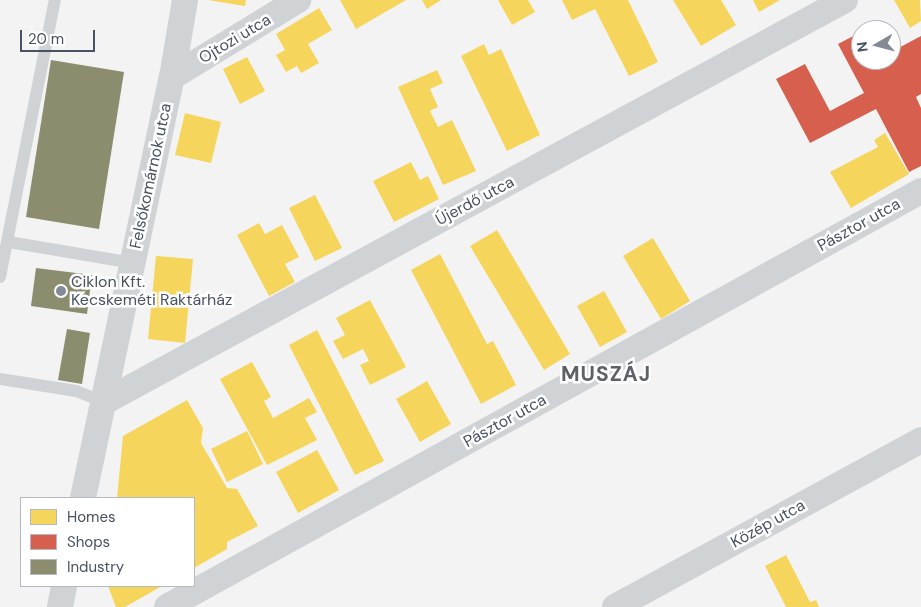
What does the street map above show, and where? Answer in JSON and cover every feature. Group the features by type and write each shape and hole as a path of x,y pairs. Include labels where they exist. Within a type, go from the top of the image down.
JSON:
{"street":[{"name":"Felsőkomárnok utca","path":"83,497 172,77 185,0"},
{"name":"Ojtozi utca","path":"172,77 298,0"},
{"name":"Újerdő utca","path":"104,402 845,0"},
{"name":"Pásztor utca","path":"168,607 921,191"},
{"name":"Közép utca","path":"615,607 921,440"},
{"path":"60,607 64,587"}],"lane":[{"path":"0,277 9,242 55,0"},
{"path":"9,242 133,263"},
{"path":"0,379 76,391 104,402"}],"building: Homes":[{"path":"208,0 246,0 245,6"},
{"path":"340,0 406,0 356,29"},
{"path":"422,0 441,0 427,9"},
{"path":"498,0 528,0 535,12 512,25"},
{"path":"562,0 628,0 658,62 629,76 595,9 572,20"},
{"path":"673,0 721,0 736,25 701,46"},
{"path":"753,0 780,0 759,12"},
{"path":"894,0 920,0 921,21 910,28"},
{"path":"319,8 332,30 308,44 319,63 301,73 297,66 286,72 276,55 285,50 276,34"},
{"path":"484,44 489,55 501,49 540,135 507,151 461,56"},
{"path":"247,57 265,91 240,104 223,69"},
{"path":"437,70 443,83 430,89 438,107 430,111 438,127 452,120 476,171 443,185 398,87"},
{"path":"185,113 221,122 211,163 175,155"},
{"path":"885,133 909,174 851,208 830,172 878,147 874,140"},
{"path":"411,162 420,180 428,176 439,199 394,222 373,181"},
{"path":"315,195 342,248 315,261 289,208"},
{"path":"259,223 265,234 282,225 299,257 285,264 295,282 269,296 237,235"},
{"path":"497,230 570,354 544,370 470,246"},
{"path":"653,238 690,301 661,319 623,256"},
{"path":"440,254 487,344 493,341 516,385 481,404 411,270"},
{"path":"156,256 193,259 185,343 148,339"},
{"path":"604,291 627,332 600,347 577,306"},
{"path":"370,300 406,367 370,385 360,365 369,361 363,349 343,359 333,341 345,335 336,318"},
{"path":"317,330 384,461 355,475 289,345"},
{"path":"252,362 271,397 264,401 273,418 309,398 317,412 305,418 317,440 267,465 220,379"},
{"path":"427,381 451,424 420,442 396,399"},
{"path":"187,400 203,428 201,443 227,488 237,489 258,526 227,542 227,549 195,567 195,497 117,497 123,436"},
{"path":"247,431 263,464 227,482 211,449"},
{"path":"317,450 339,490 298,513 276,472"},
{"path":"786,555 810,602 816,600 819,607 786,607 765,566"},
{"path":"108,587 160,587 125,607 116,607"}],"building: Shops":[{"path":"921,36 921,94 916,97 921,108 921,166 909,172 876,109 810,143 776,79 805,64 830,111 864,93 852,70 901,70 901,47"},
{"path":"851,37 851,68 838,44"}],"building: Industry":[{"path":"51,60 124,72 99,229 26,217"},
{"name":"Ciklon Kft. Kecskeméti Raktárház","path":"36,268 92,275 87,314 31,306"},
{"path":"67,329 90,333 82,384 58,380"}],"place":[{"name":"Ciklon Kft. Kecskeméti Raktárház","path":"61,291"}],"district":[{"name":"MUSZÁJ","path":"606,374"}]}
